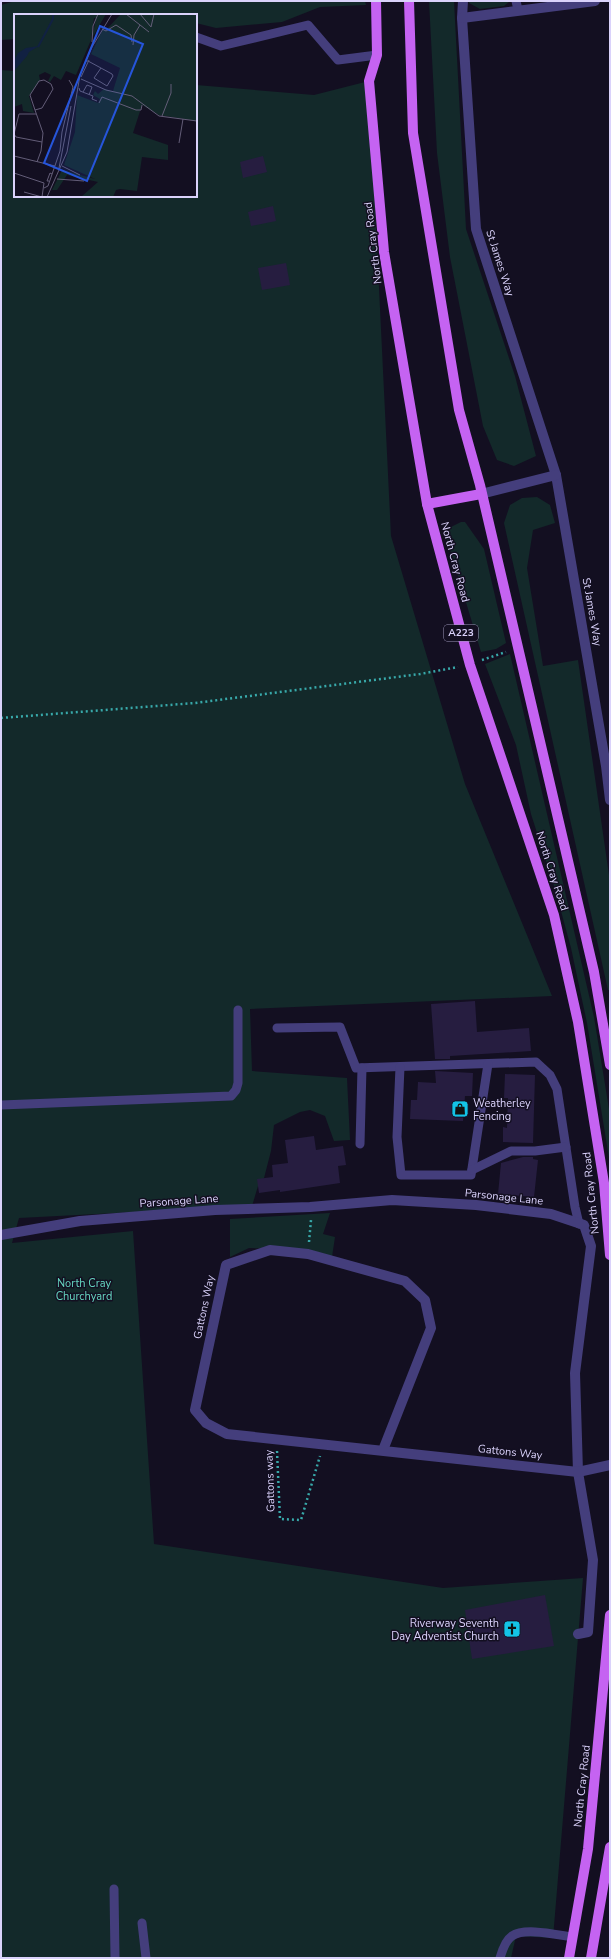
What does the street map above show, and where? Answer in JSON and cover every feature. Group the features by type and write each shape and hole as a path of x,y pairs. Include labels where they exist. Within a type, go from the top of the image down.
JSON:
{"main road":[{"name":"North Cray Road","path":"376,1 377,55 369,81 384,252 427,504 470,665 554,915 578,1022 604,1183 610,1255"},
{"name":"North Cray Road","path":"409,1 413,132 459,410 518,648 594,972 610,1065"},
{"path":"427,504 481,494"},
{"name":"North Cray Road","path":"568,1958 588,1849 610,1615"},
{"path":"591,1958 610,1847"}],"street":[{"name":"St James Way","path":"463,1 462,18 476,229 556,476 606,766 610,800"},
{"path":"462,18 517,6 595,1"},
{"path":"481,494 556,476"},
{"name":"Parsonage Lane","path":"1,1235 80,1221 215,1210 310,1207 392,1200 476,1205 552,1214 579,1224"},
{"path":"578,1634 588,1632 593,1560 578,1472 575,1373 591,1246 584,1225 579,1224"},
{"name":"Gattons Way","path":"383,1450 431,1328 425,1300 406,1281 308,1254 270,1250 226,1265 195,1410 206,1423 227,1434 277,1439 323,1446 383,1450 578,1472 610,1464"}],"lane":[{"path":"197,37 222,46 308,25 338,60 377,55"},
{"path":"1,1105 231,1096 236,1090 238,1083 238,1010"},
{"path":"277,1028 340,1027 356,1068 536,1062 550,1075 557,1088 579,1224"},
{"path":"400,1067 397,1137 401,1175 471,1175 488,1064"},
{"path":"360,1144 362,1068"},
{"path":"472,1170 510,1151 536,1151 566,1147"},
{"path":"114,1889 115,1958"},
{"path":"142,1923 146,1958"},
{"path":"500,1958 505,1944 516,1934 544,1933 572,1937"}],"path":[{"path":"1,718 195,703 420,674 470,665 518,648"},
{"path":"308,1254 311,1214 310,1207"},
{"name":"Gattons way","path":"277,1439 280,1519 301,1520 323,1446"}],"green space":[{"path":"15,1 365,1 366,5 320,7 282,22 216,28 197,23 197,14 14,14 14,39 1,40 1,5"},
{"path":"429,1 454,1 466,229 515,376 536,456 514,466 497,460 483,426 450,257 437,153"},
{"path":"469,1 510,1 504,6 480,9 469,3"},
{"name":"North Cray Churchyard","path":"1,70 14,71 14,197 197,197 197,85 314,95 369,81 391,536 465,784 552,996 250,1009 252,1071 347,1078 350,1140 334,1141 325,1116 310,1110 300,1112 274,1125 271,1151 264,1178 258,1186 252,1206 19,1218 12,1243 133,1231 154,1544 443,1588 583,1578 553,1938 516,1936 511,1958 1,1958"},
{"path":"537,497 550,505 555,523 533,530 527,568 543,666 578,660 610,882 610,990 608,990 504,523 510,505 522,498"},
{"path":"461,522 465,522 484,549 506,643 496,649 481,652 446,536 451,527"},
{"path":"510,654 594,1017 610,1115 610,1164 587,1023 571,948 555,889 531,814 516,745 485,664"},
{"path":"330,1213 323,1234 335,1237 332,1257 285,1249 249,1248 230,1257 230,1219"}],"building":[{"path":"263,156 267,172 243,178 240,162"},
{"path":"273,206 276,221 251,226 248,212"},
{"path":"286,263 290,285 262,290 258,268"},
{"path":"475,1001 477,1032 529,1028 531,1051 450,1056 450,1059 435,1059 431,1004"},
{"path":"435,1071 473,1073 472,1096 465,1096 463,1121 410,1119 411,1100 417,1100 418,1082 436,1083"},
{"path":"505,1074 535,1075 533,1143 503,1142 503,1127 507,1128 508,1098 504,1098"},
{"path":"314,1136 316,1150 343,1146 346,1165 338,1166 340,1183 280,1192 280,1190 259,1193 257,1179 273,1177 272,1165 288,1163 285,1140"},
{"path":"523,1157 533,1157 533,1159 538,1160 534,1197 498,1194 501,1163"},
{"path":"545,1595 554,1646 472,1659 465,1610"}],"place":[{"name":"Weatherley Fencing","path":"460,1109"},
{"name":"Riverway Seventh Day Adventist Church","path":"512,1629"}]}
